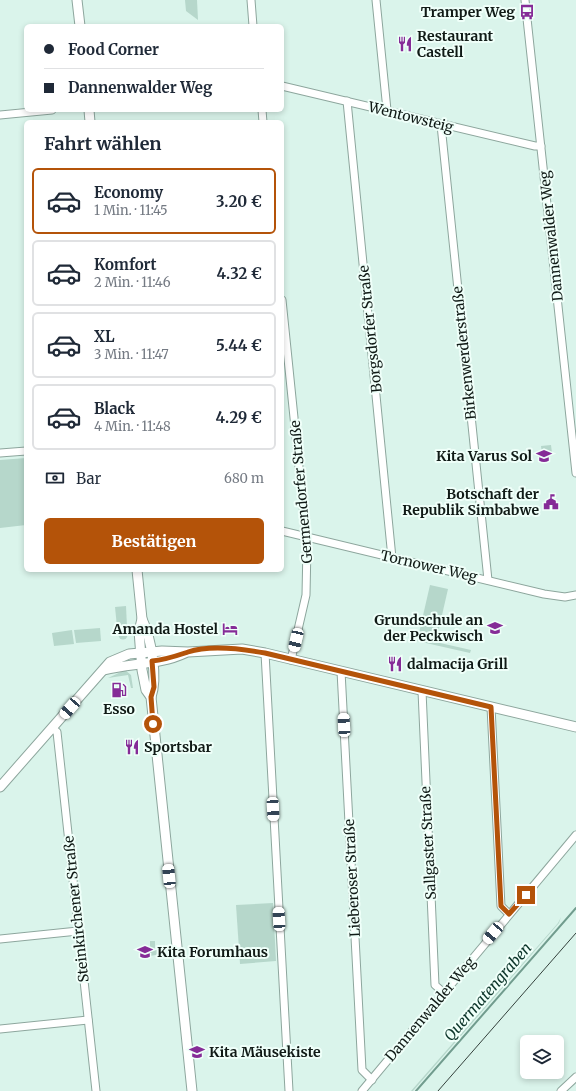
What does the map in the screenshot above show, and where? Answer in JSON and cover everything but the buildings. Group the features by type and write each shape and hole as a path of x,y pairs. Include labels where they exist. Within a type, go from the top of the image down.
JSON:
{"main road":[{"path":"77,0 80,24"},
{"path":"137,572 142,619 147,630 151,657 154,687 151,697 192,1091"},
{"path":"142,619 139,631 141,658 146,690 151,697"},
{"path":"0,787 110,662 118,657 172,658 188,652 242,649 265,653 576,727"}],"street":[{"path":"250,0 253,24"},
{"path":"376,0 387,110"},
{"name":"Dannenwalder Weg","path":"525,0 576,473"},
{"name":"Wentowsteig","path":"284,86 387,110 441,125 535,146 541,146"},
{"name":"Borgsdorfer Straße","path":"347,101 392,558"},
{"path":"0,115 31,112"},
{"name":"Birkenwerderstraße","path":"441,125 488,580"},
{"name":"Germendorfer Straße","path":"284,319 307,537 306,595 291,660"},
{"path":"0,453 24,451"},
{"name":"Tornower Weg","path":"284,531 555,596 576,595"},
{"path":"265,653 289,1091"},
{"name":"Lieberoser Straße","path":"341,672 362,1070 372,1080"},
{"name":"Sallgaster Straße","path":"422,691 435,985 444,993"},
{"path":"491,707 501,906 509,914"},
{"name":"Steinkirchener Straße","path":"52,728 57,732 96,1091"},
{"name":"Dannenwalder Weg","path":"362,1091 576,835"},
{"path":"0,939 78,931"},
{"path":"0,1029 88,1020"},
{"path":"561,1091 576,1077"}],"green space":[{"path":"185,0 197,0 198,20 186,11"},
{"path":"551,445 552,453 542,454 541,446"},
{"path":"24,458 24,525 0,528 0,460"},
{"path":"430,585 448,589 437,637 419,633"},
{"path":"126,606 127,627 117,627 115,607"},
{"path":"100,628 101,641 76,643 74,630"},
{"path":"72,630 74,644 54,646 52,633"},
{"path":"121,631 125,631 127,635 125,639 121,639 119,637 119,633"},
{"path":"418,638 471,650 470,653 417,641"},
{"path":"125,670 131,675 133,688 131,688 128,675 108,678"},
{"path":"273,903 276,961 240,964 236,905"},
{"path":"561,917 559,923 413,1091 411,1091 558,923"},
{"path":"150,941 155,941 155,950 161,950 161,954 150,956"}],"waterway":[{"name":"Quermatengraben","path":"416,1091 576,908"}],"tram line":[{"path":"438,1091 576,933"}],"place":[{"name":"Tramper Weg","path":"527,12"},
{"name":"Restaurant Castell","path":"405,44"},
{"name":"Kita Varus Sol","path":"544,456"},
{"name":"Botschaft der Republik Simbabwe","path":"551,502"},
{"name":"Grundschule an der Peckwisch","path":"495,628"},
{"name":"Amanda Hostel","path":"230,629"},
{"name":"dalmacija Grill","path":"395,664"},
{"name":"Esso","path":"119,690"},
{"name":"Sportsbar","path":"132,747"},
{"name":"Kita Forumhaus","path":"145,952"},
{"name":"Kita Mäusekiste","path":"197,1052"}],"route":[{"path":"153,724 151,697 154,687 154,676 152,661 172,658 188,652 209,650 242,649 265,653 491,707 501,906 509,914 526,895"}]}
